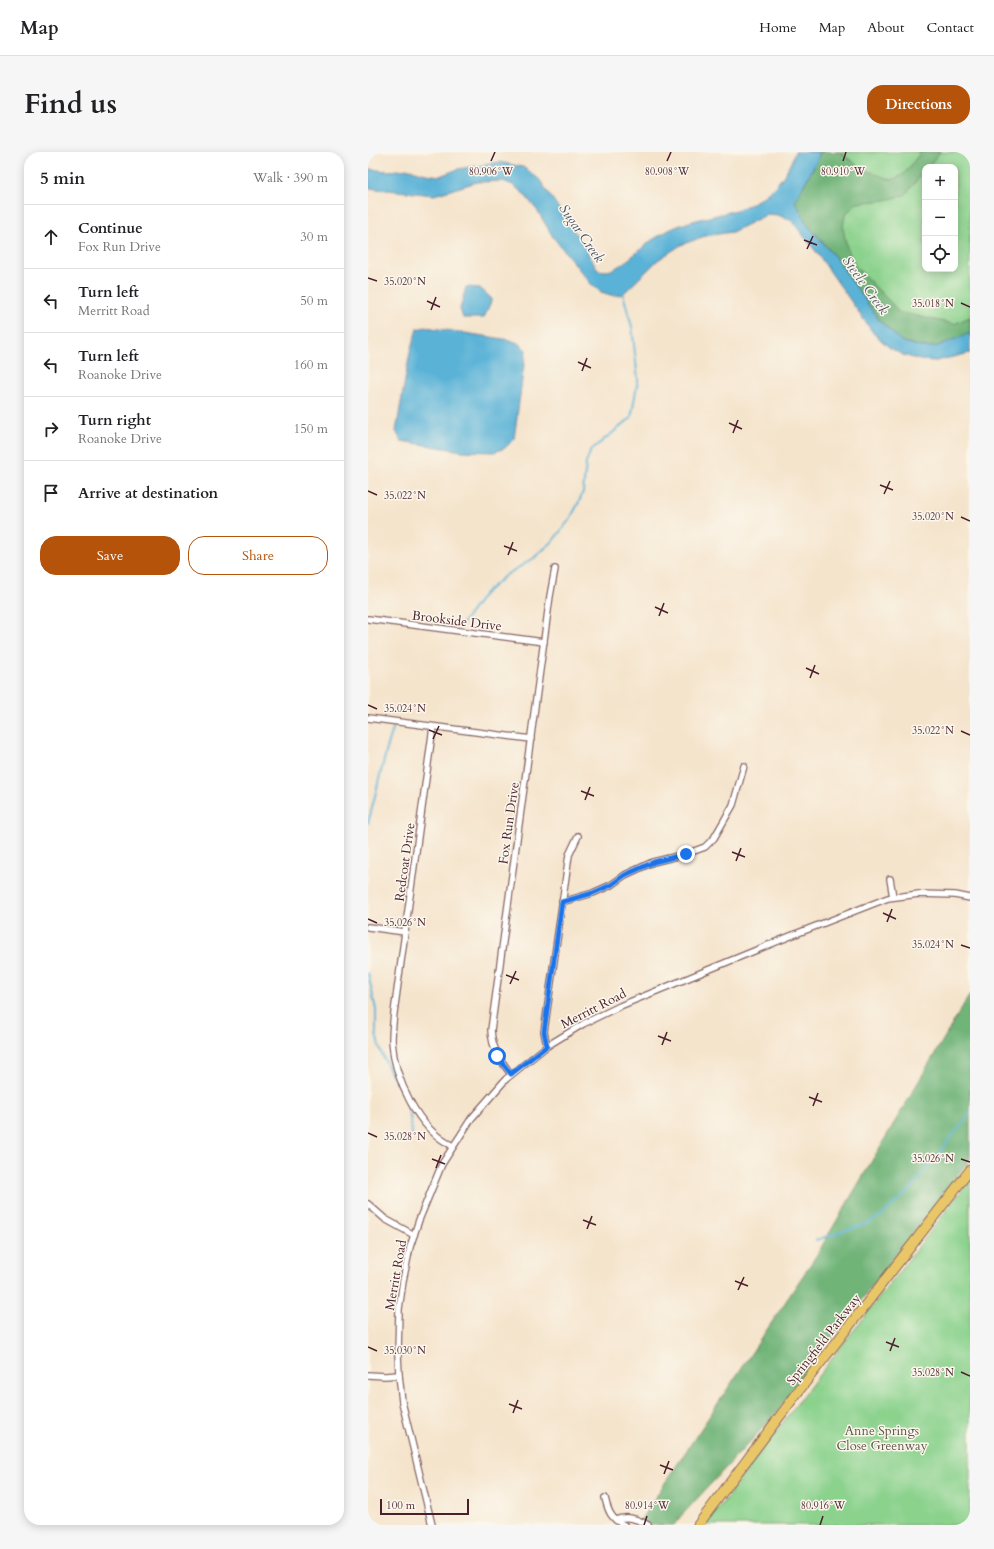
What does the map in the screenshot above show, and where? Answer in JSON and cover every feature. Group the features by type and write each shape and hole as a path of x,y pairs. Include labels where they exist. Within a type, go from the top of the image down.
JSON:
{"main road":[{"name":"Springfield Parkway","path":"698,1525 801,1388 970,1170"}],"street":[{"name":"Fox Run Drive","path":"511,1074 497,1056 493,1048 491,1030 550,596 555,569"},
{"name":"Brookside Drive","path":"368,620 544,642"},
{"path":"368,718 531,739"},
{"name":"Redcoat Drive","path":"433,727 405,932 392,1041 397,1067 404,1088 421,1118 440,1138 453,1146"},
{"path":"562,902 605,888 625,875 654,862 686,854 705,847 714,838 733,805 744,766"},
{"path":"547,1046 544,1032 562,902 569,855 578,836"},
{"path":"890,879 893,897"},
{"name":"Merritt Road","path":"432,1525 402,1402 399,1375 399,1309 403,1281 414,1235 430,1191 442,1164 471,1118 511,1074 547,1046 583,1024 620,1006 852,911 893,897 919,894 942,894 970,898"},
{"path":"368,926 405,932"},
{"path":"368,1204 385,1219 414,1235"},
{"path":"368,1375 399,1375"},
{"path":"605,1498 608,1512 624,1525"},
{"path":"616,1520 620,1518 638,1519 648,1525"}],"green space":[{"path":"808,152 970,152 970,343 939,353 782,196"},
{"path":"820,152 840,152 862,169 892,180 904,174 921,152 940,152 930,164 922,164 922,174 905,195 886,200 857,203 845,215 843,228 847,248 855,266 895,307 898,312 954,324 970,317 970,333 935,347 921,347 901,341 879,320 835,257 807,224 795,201 817,161"},
{"path":"970,994 970,1159 773,1417 674,1525 637,1525 816,1256"},
{"name":"Anne Springs Close Greenway","path":"970,1180 970,1525 706,1525 796,1405"}],"water":[{"path":"795,152 820,152 817,161 795,201 807,224 835,257 879,320 901,341 921,347 935,347 970,333 970,353 936,361 920,360 903,355 890,348 874,334 817,253 792,221 778,215 768,214 732,232 705,236 681,245 658,260 623,294 614,296 601,292 591,284 553,237 537,210 524,194 513,185 503,181 477,182 434,195 368,188 368,169 388,171 409,169 440,176 458,169 499,162 523,167 539,179 583,244 598,270 607,271 624,263 652,240 667,231 690,222 739,209 761,198 773,189 782,178 790,165"},
{"path":"466,287 480,288 492,299 484,318 463,318 460,309"},
{"path":"426,327 510,340 518,343 526,350 514,439 505,448 494,452 462,451 401,441 396,431 410,352 417,329"}],"waterway":[{"path":"460,627 484,594 506,575 534,558 552,542 570,519 578,504 583,492 586,463 591,450 631,418 638,380 632,327 623,294"},
{"path":"368,823 394,726"},
{"path":"368,973 376,1010 376,1035 381,1052 391,1073 405,1096 410,1116 412,1136"},
{"path":"816,1240 869,1223 883,1214 911,1189 970,1113"}],"route":[{"path":"497,1056 511,1074 547,1046 544,1039 544,1032 562,902 593,893 611,885 625,875 654,862 686,854"}],"water label":[{"name":"Sugar Creek","path":"582,233"},
{"name":"Steele Creek","path":"866,285"}]}
